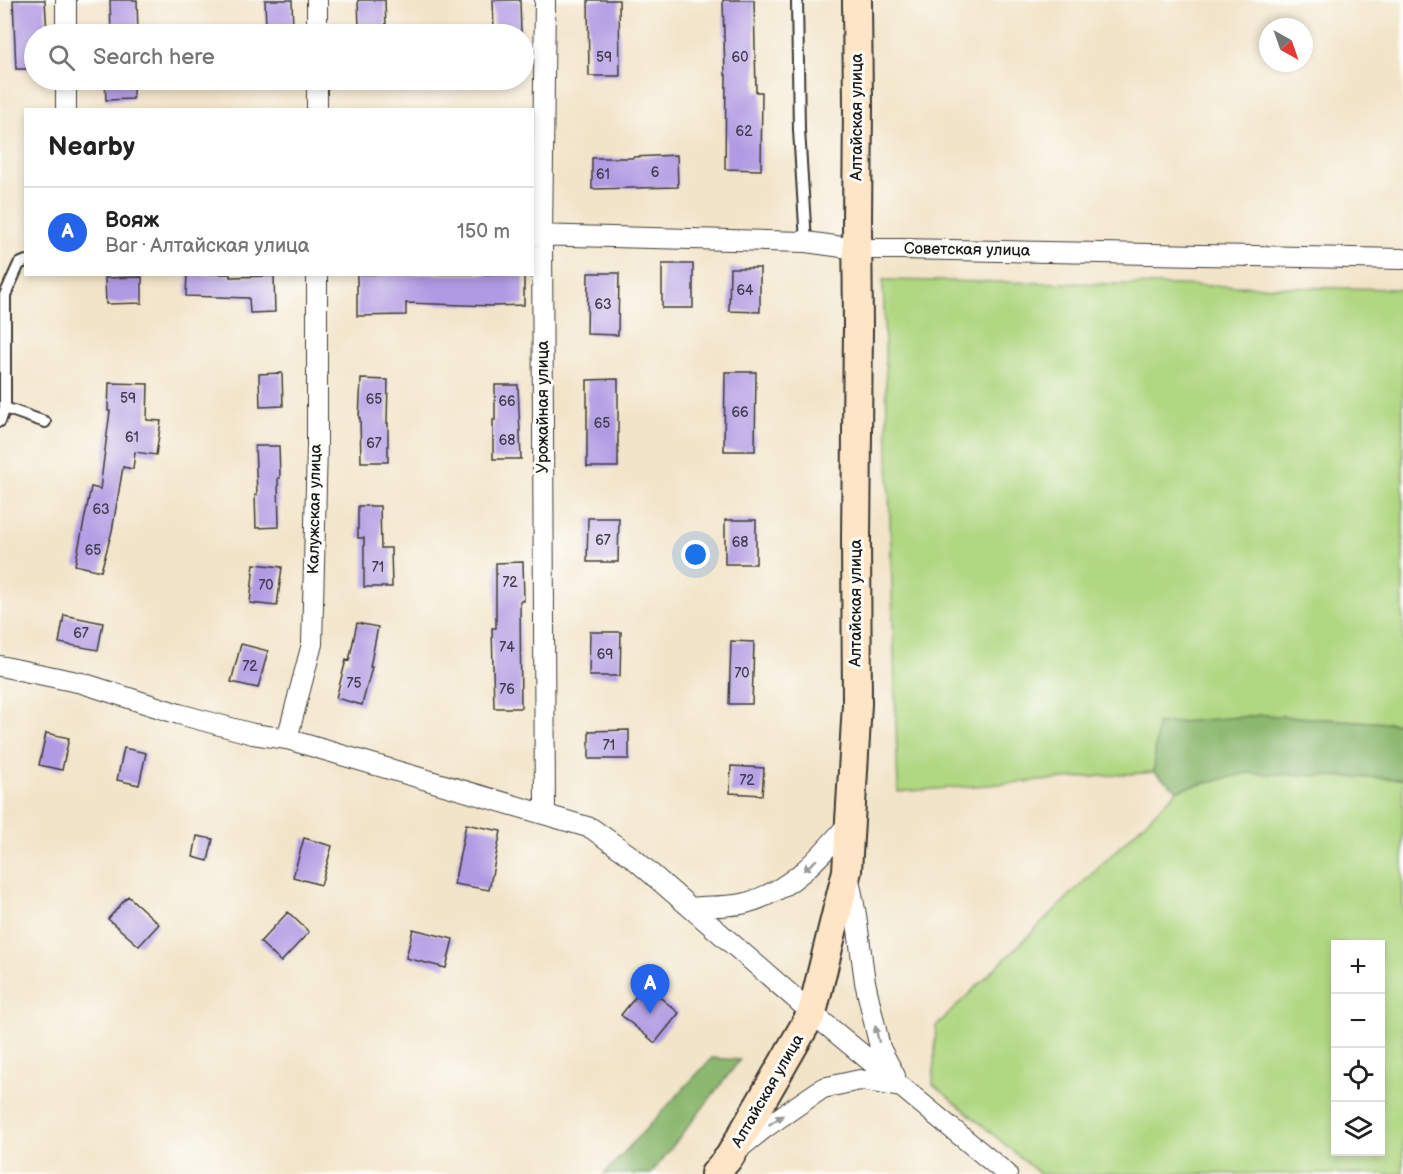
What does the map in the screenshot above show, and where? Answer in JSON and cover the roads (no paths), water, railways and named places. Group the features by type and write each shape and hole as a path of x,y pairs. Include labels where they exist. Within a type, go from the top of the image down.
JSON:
{"main road":[{"name":"Алтайская улица","path":"723,1165 812,1013 847,870 857,704 857,0"}],"street":[{"path":"66,0 66,24"},
{"path":"317,0 317,24"},
{"name":"Урожайная улица","path":"544,0 537,235 545,814"},
{"path":"66,90 66,108"},
{"path":"317,90 317,108"},
{"name":"Советская улица","path":"537,235 806,242 857,249 1403,259"},
{"name":"Калужская улица","path":"286,739 312,644 317,446 317,276"},
{"path":"0,666 82,683 179,714 253,734 286,739 591,828 632,857 812,1013 1007,1174"},
{"path":"691,908 745,903 782,889 822,856 850,822"},
{"path":"847,870 865,982 880,1048 901,1087"},
{"path":"723,1165 766,1127 823,1088 860,1080 901,1087"}],"lane":[{"path":"797,0 799,130 806,242"},
{"path":"0,421 5,408 5,295 19,264 24,262"},
{"path":"5,408 45,422"}],"place":[{"name":"Вояж","path":"650,1014"}]}
